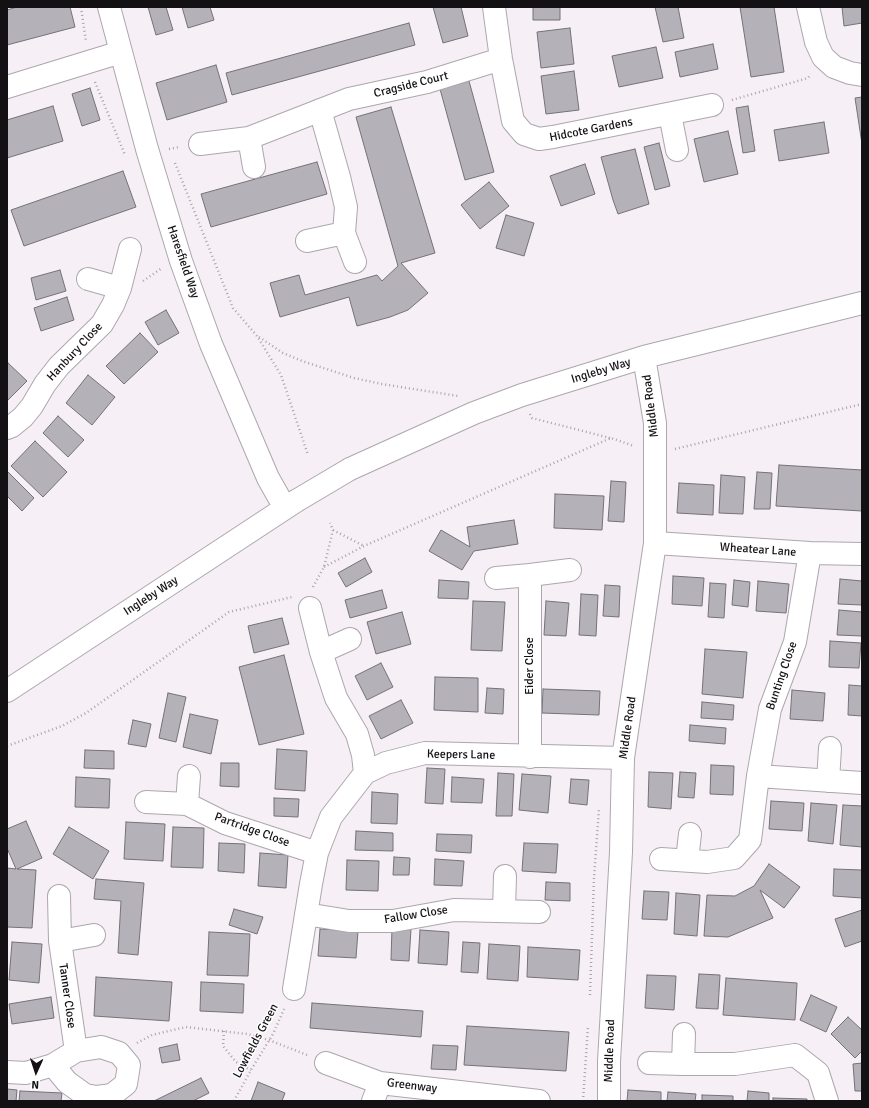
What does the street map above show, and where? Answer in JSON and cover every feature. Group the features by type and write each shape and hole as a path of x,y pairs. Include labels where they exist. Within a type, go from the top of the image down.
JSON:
{"street":[{"name":"Haresfield Way","path":"109,7 147,149 181,261 211,344 268,478 290,504"},
{"name":"Hidcote Gardens","path":"494,7 501,59 513,121 524,134 539,139 712,105"},
{"path":"808,7 816,42 823,56 834,67 850,73 862,75"},
{"path":"7,86 121,52"},
{"name":"Cragside Court","path":"200,144 249,138 349,99 427,82 501,59"},
{"path":"320,110 346,207 344,233 355,262"},
{"path":"670,114 677,150"},
{"path":"249,138 254,167"},
{"path":"307,241 344,233"},
{"name":"Hanbury Close","path":"7,428 23,417 59,366 102,324 113,305 121,285 130,249"},
{"path":"88,279 121,285"},
{"name":"Ingleby Way","path":"7,691 290,504 350,469 474,413 522,395 644,357 862,303"},
{"name":"Middle Road","path":"609,1101 609,1061 621,852 623,758 655,543 655,423 644,357"},
{"name":"Wheatear Lane","path":"655,543 810,553 862,554"},
{"name":"Bunting Close","path":"662,859 707,862 734,858 750,840 758,776 770,709 795,642 810,553"},
{"path":"496,578 570,570"},
{"name":"Eider Close","path":"530,575 530,757"},
{"path":"305,599 336,698 357,734 363,755 365,774"},
{"path":"321,652 350,639"},
{"path":"828,781 830,748"},
{"name":"Keepers Lane","path":"294,988 317,853 331,817 365,774 386,763 425,753 530,757 623,758"},
{"path":"188,804 189,776"},
{"path":"758,776 862,783"},
{"name":"Partridge Close","path":"146,802 188,804 225,823 317,853"},
{"path":"687,860 690,834"},
{"path":"504,911 505,876"},
{"name":"Tanner Close","path":"59,896 60,941 76,1051"},
{"name":"Fallow Close","path":"306,914 349,921 393,921 454,910 539,912"},
{"path":"60,941 94,935"},
{"path":"683,1064 684,1034"},
{"path":"7,1072 26,1074 53,1065 76,1051 101,1047 119,1053 129,1065 126,1084 112,1095 96,1099 85,1095 68,1082 53,1065"},
{"path":"649,1062 683,1064 735,1064 796,1055 818,1073 827,1101"},
{"name":"Greenway","path":"326,1063 377,1092 539,1101"}],"path":[{"path":"81,7 89,61"},
{"path":"712,105 808,78 823,56"},
{"path":"167,142 172,156"},
{"path":"175,162 233,308 258,336 281,375 308,455"},
{"path":"121,285 136,284 144,281 163,267 181,261"},
{"path":"258,336 283,353 339,374 382,384 461,397"},
{"path":"522,395 532,418 611,438 655,453 862,404"},
{"path":"324,567 364,546 611,438"},
{"path":"7,746 62,726 86,713 229,612 305,599 324,567 333,530 330,523"},
{"path":"333,530 364,546"},
{"name":"Lowfields Green","path":"234,1101 269,1040 294,988"},
{"path":"119,1053 152,1035 186,1027 247,1034 269,1040 326,1063"},
{"path":"224,1031 223,1046 236,1062 251,1070"}],"building":[{"path":"17,7 70,7 75,27 7,45 7,10"},
{"path":"148,7 166,7 173,30 156,35"},
{"path":"182,7 210,7 214,20 188,28"},
{"path":"433,7 461,7 468,36 443,43"},
{"path":"533,7 560,7 560,20 533,20"},
{"path":"655,7 678,7 684,38 663,42"},
{"path":"740,7 774,7 784,72 751,77"},
{"path":"842,7 862,7 862,23 844,26"},
{"path":"409,23 415,45 232,95 226,73"},
{"path":"570,28 574,64 541,68 537,32"},
{"path":"713,44 718,69 680,77 675,52"},
{"path":"656,47 663,78 619,87 612,56"},
{"path":"216,65 227,102 167,120 156,83"},
{"path":"574,71 579,110 546,114 541,76"},
{"path":"469,81 494,172 465,180 440,89"},
{"path":"90,88 100,120 82,126 72,94"},
{"path":"862,97 862,144 855,98"},
{"path":"53,106 63,141 7,158 7,120"},
{"path":"748,106 755,151 743,153 736,108"},
{"path":"391,107 435,253 401,263 428,293 408,310 390,317 357,326 349,297 280,317 270,283 299,275 305,295 377,275 382,281 398,266 356,117"},
{"path":"824,122 829,153 779,161 774,130"},
{"path":"728,131 738,174 704,182 694,139"},
{"path":"659,143 670,186 655,190 644,147"},
{"path":"635,149 649,204 618,214 601,157"},
{"path":"317,162 327,194 211,227 201,194"},
{"path":"585,164 595,194 561,206 550,176"},
{"path":"123,171 136,207 24,246 11,210"},
{"path":"489,182 509,206 480,229 461,205"},
{"path":"506,215 534,223 524,256 496,248"},
{"path":"60,270 66,291 36,300 31,278"},
{"path":"67,297 74,320 41,331 34,308"},
{"path":"166,310 179,333 158,345 145,322"},
{"path":"140,333 158,352 124,384 106,366"},
{"path":"8,363 27,381 7,401 7,364"},
{"path":"88,375 115,397 92,425 66,403"},
{"path":"58,416 84,440 68,457 43,433"},
{"path":"35,441 67,472 43,497 11,466"},
{"path":"779,465 862,470 862,511 776,506"},
{"path":"7,471 34,498 22,511 7,496"},
{"path":"757,472 772,473 770,509 754,509"},
{"path":"721,475 745,477 743,514 719,513"},
{"path":"611,481 626,482 624,522 608,521"},
{"path":"679,483 714,485 713,515 677,513"},
{"path":"555,494 604,496 602,530 554,528"},
{"path":"514,520 518,544 474,551 462,570 429,551 441,530 470,547 467,527"},
{"path":"365,558 372,572 346,587 338,573"},
{"path":"673,576 704,578 702,606 672,604"},
{"path":"840,579 862,581 862,605 838,604"},
{"path":"439,580 469,582 468,599 438,598"},
{"path":"734,580 750,582 748,607 732,605"},
{"path":"758,581 789,584 786,613 756,611"},
{"path":"710,583 726,584 724,618 708,617"},
{"path":"605,585 620,586 619,617 603,616"},
{"path":"382,590 387,608 350,618 345,600"},
{"path":"581,594 598,595 596,636 579,635"},
{"path":"473,601 505,602 502,651 471,650"},
{"path":"546,601 569,603 566,636 544,635"},
{"path":"839,610 862,612 862,636 837,635"},
{"path":"402,612 411,644 376,654 367,622"},
{"path":"282,618 289,644 254,653 248,626"},
{"path":"830,641 861,643 859,668 829,667"},
{"path":"705,649 747,652 743,698 702,694"},
{"path":"284,655 304,734 259,745 239,667"},
{"path":"381,663 393,687 367,700 355,676"},
{"path":"435,677 478,678 478,712 434,710"},
{"path":"849,685 862,686 862,716 848,715"},
{"path":"487,688 504,689 503,714 485,713"},
{"path":"543,689 600,691 599,715 542,713"},
{"path":"792,690 825,693 823,721 790,719"},
{"path":"168,693 186,697 176,742 159,738"},
{"path":"401,700 413,723 381,739 369,716"},
{"path":"702,702 734,705 733,720 701,718"},
{"path":"190,714 218,720 211,754 183,747"},
{"path":"133,720 151,724 146,747 128,744"},
{"path":"690,725 726,728 725,744 689,741"},
{"path":"277,749 307,751 305,791 275,789"},
{"path":"85,750 114,751 114,769 84,768"},
{"path":"221,763 239,763 239,787 220,786"},
{"path":"711,765 734,766 733,795 710,794"},
{"path":"427,768 445,769 443,804 425,803"},
{"path":"649,772 673,773 671,809 648,807"},
{"path":"680,772 696,773 694,798 678,797"},
{"path":"498,773 514,774 512,816 496,816"},
{"path":"522,774 551,776 548,813 519,810"},
{"path":"76,777 110,779 109,808 75,807"},
{"path":"452,777 484,779 482,803 451,802"},
{"path":"571,779 589,780 587,805 569,803"},
{"path":"372,792 398,794 397,824 371,823"},
{"path":"274,798 299,799 298,817 274,816"},
{"path":"771,801 804,803 802,831 769,829"},
{"path":"811,803 837,805 833,844 808,841"},
{"path":"843,805 862,806 862,847 840,845"},
{"path":"26,821 42,858 17,869 36,870 32,928 7,927 7,868 16,869 7,848 7,829"},
{"path":"126,822 165,824 163,861 124,859"},
{"path":"69,827 109,851 93,879 53,854"},
{"path":"173,827 204,828 203,868 171,867"},
{"path":"356,831 393,833 393,851 355,850"},
{"path":"437,834 472,835 471,853 436,851"},
{"path":"219,843 245,844 244,873 218,871"},
{"path":"524,843 558,844 556,873 522,871"},
{"path":"260,853 288,855 286,888 258,886"},
{"path":"394,857 410,858 409,875 393,875"},
{"path":"435,859 464,861 462,886 434,885"},
{"path":"347,860 379,861 378,891 346,890"},
{"path":"769,864 800,887 784,908 760,890 773,918 728,937 704,936 707,895 735,896 754,886"},
{"path":"834,869 862,870 862,898 833,896"},
{"path":"96,879 144,883 138,955 118,953 121,901 94,899"},
{"path":"546,882 570,883 570,901 545,900"},
{"path":"644,891 669,892 667,920 642,919"},
{"path":"676,893 700,895 697,936 674,934"},
{"path":"234,909 263,917 257,934 229,925"},
{"path":"862,910 862,941 845,947 835,919"},
{"path":"392,928 411,929 409,961 391,960"},
{"path":"320,929 358,931 356,958 318,956"},
{"path":"420,930 449,932 447,965 418,963"},
{"path":"209,932 250,934 248,976 207,975"},
{"path":"12,942 42,944 39,983 9,980"},
{"path":"463,942 480,943 478,973 461,972"},
{"path":"489,944 520,946 518,981 487,979"},
{"path":"528,947 580,950 578,980 527,977"},
{"path":"699,974 720,975 718,1009 696,1008"},
{"path":"647,975 676,976 674,1010 645,1008"},
{"path":"96,977 172,982 169,1021 94,1016"},
{"path":"726,978 797,983 795,1020 723,1015"},
{"path":"201,982 244,984 243,1013 200,1011"},
{"path":"811,995 837,1007 826,1032 800,1020"},
{"path":"51,997 54,1018 12,1024 9,1004"},
{"path":"312,1003 423,1011 421,1037 310,1028"},
{"path":"848,1017 862,1030 862,1051 855,1058 831,1034"},
{"path":"467,1026 569,1032 566,1071 464,1065"},
{"path":"177,1044 180,1060 162,1063 159,1048"},
{"path":"433,1045 458,1046 456,1070 431,1069"},
{"path":"862,1063 862,1091 855,1091 853,1064"},
{"path":"201,1078 209,1093 193,1101 154,1101"},
{"path":"258,1082 285,1093 282,1101 251,1101"},
{"path":"7,1089 17,1090 16,1101 7,1101"},
{"path":"628,1090 661,1092 661,1101 627,1101"},
{"path":"20,1091 62,1093 61,1101 19,1101"},
{"path":"748,1091 769,1093 769,1101 747,1101"},
{"path":"668,1092 696,1094 695,1101 667,1101"},
{"path":"702,1095 733,1096 733,1101 702,1101"},
{"path":"773,1098 807,1099 807,1101 773,1101"}]}
